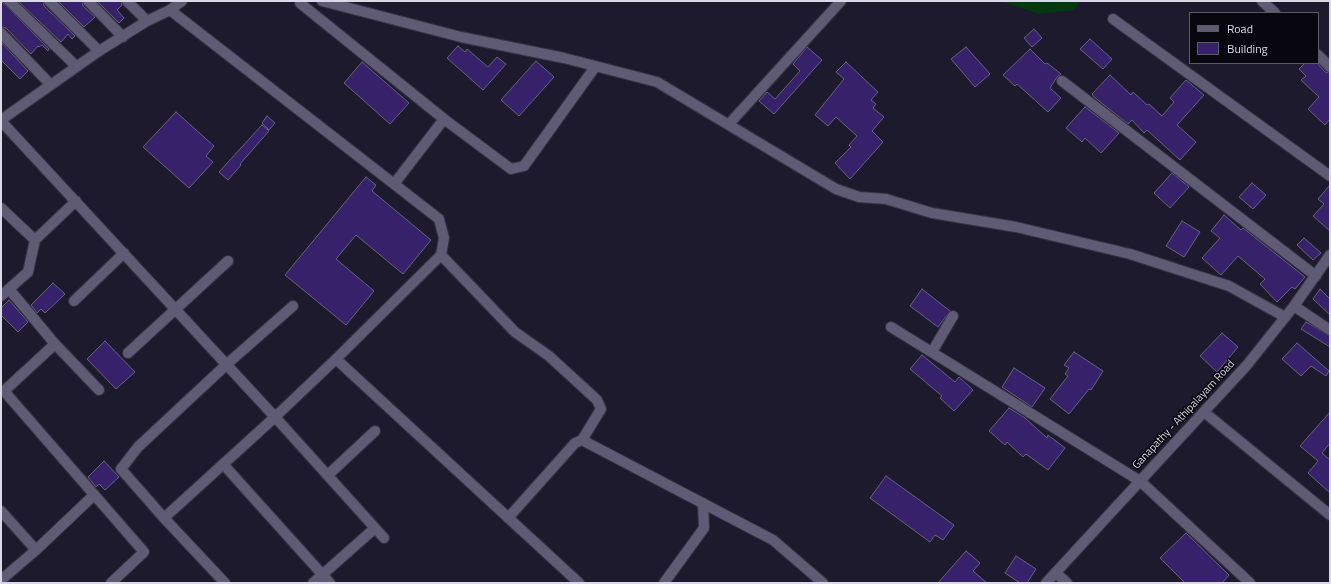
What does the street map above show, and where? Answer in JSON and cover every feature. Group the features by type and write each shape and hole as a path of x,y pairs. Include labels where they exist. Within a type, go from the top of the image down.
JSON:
{"street":[{"path":"10,1 76,66"},
{"path":"49,1 99,51"},
{"path":"88,1 123,37"},
{"path":"127,1 147,21"},
{"path":"182,1 170,10 147,21 76,66 1,121 275,416 384,538"},
{"path":"299,2 321,1 461,37 564,58 595,68 657,82 836,189 859,197 886,199 932,213 1016,228 1130,254 1229,286 1285,317"},
{"path":"729,124 841,1"},
{"path":"1262,1 1274,12"},
{"path":"299,2 444,119 511,169 524,166 595,68"},
{"path":"164,518 336,359 441,255 444,238 439,219 170,10"},
{"path":"1113,19 1330,176"},
{"path":"1,33 50,84"},
{"path":"1319,56 1330,67"},
{"path":"1062,82 1316,276"},
{"path":"394,184 444,119"},
{"path":"76,201 35,240 28,272 5,292 98,390"},
{"path":"1,208 35,240"},
{"path":"74,301 124,253"},
{"path":"441,255 515,332 549,356 597,400 601,409 582,440 575,443 508,518"},
{"name":"Ganapathy - Athipalayam Road","path":"1046,583 1247,365 1294,306 1330,255"},
{"path":"128,352 176,310 228,261"},
{"path":"225,583 164,518 121,469 138,447 226,364 293,306"},
{"path":"1294,306 1330,330"},
{"path":"932,352 953,316"},
{"path":"891,327 1140,481 1250,583"},
{"path":"55,344 4,392 144,552 112,583"},
{"path":"336,359 579,583"},
{"path":"1204,412 1330,515"},
{"path":"328,475 375,431"},
{"path":"582,440 773,540 823,583"},
{"path":"223,464 330,583"},
{"path":"1,580 36,550 94,495"},
{"path":"664,583 704,528 703,504"},
{"path":"1,511 36,550"},
{"path":"313,583 375,528"},
{"path":"1056,573 1067,583"}],"green space":[{"path":"1000,1 1081,1 1073,10 1039,14"}],"building":[{"path":"1,1 49,49 48,51 42,45 39,47 38,46 31,54 6,28 1,27"},
{"path":"18,1 43,1 44,6 75,36 72,39 68,34 61,42"},
{"path":"58,1 82,1 83,6 95,17 84,27"},
{"path":"97,1 121,1 122,5 117,10 124,18 119,23"},
{"path":"1034,29 1042,38 1032,47 1024,38"},
{"path":"1090,39 1112,59 1103,69 1080,49"},
{"path":"1,42 28,71 20,79 1,60"},
{"path":"458,46 465,52 467,49 488,67 497,57 506,64 483,90 447,58"},
{"path":"807,47 822,60 774,114 759,101 767,92 775,99 800,71 793,64"},
{"path":"966,47 990,74 975,87 951,59"},
{"path":"1030,49 1045,64 1047,63 1061,74 1057,77 1050,88 1061,98 1048,112 1017,84 1015,86 1003,75"},
{"path":"536,61 554,77 519,116 501,100"},
{"path":"362,62 409,103 390,124 344,83"},
{"path":"846,62 878,92 871,100 876,104 873,108 884,117 872,131 883,142 850,179 835,163 851,147 849,145 857,136 836,117 828,126 815,115 844,79 836,72"},
{"path":"1304,64 1318,64 1325,72 1330,73 1330,119 1325,125 1308,109 1319,97 1301,80 1306,76 1299,69"},
{"path":"1110,75 1131,95 1133,92 1162,116 1174,102 1170,98 1186,80 1204,95 1177,125 1196,142 1180,160 1147,130 1144,133 1132,120 1128,124 1094,97 1092,94"},
{"path":"1085,107 1119,133 1101,153 1085,138 1082,142 1066,128"},
{"path":"176,112 214,146 206,156 213,162 189,188 143,147"},
{"path":"267,116 275,123 269,130 262,123"},
{"path":"262,125 269,131 228,180 219,172"},
{"path":"1172,173 1189,187 1170,208 1154,193"},
{"path":"366,177 376,185 372,191 431,240 403,274 356,235 336,259 374,291 346,325 285,275"},
{"path":"1252,183 1266,195 1253,209 1239,197"},
{"path":"1330,185 1330,231 1313,216 1324,204 1318,199"},
{"path":"1224,215 1241,230 1243,228 1305,277 1295,289 1292,287 1277,302 1260,284 1265,279 1238,256 1221,275 1202,258 1220,238 1211,231"},
{"path":"1182,221 1200,232 1184,257 1166,246"},
{"path":"1304,238 1321,253 1313,260 1297,245"},
{"path":"53,283 65,294 45,313 41,309 37,313 31,305"},
{"path":"922,289 950,311 938,327 910,306"},
{"path":"1320,289 1330,299 1330,315 1313,299"},
{"path":"9,300 28,322 18,332 1,315 1,308"},
{"path":"1306,322 1330,336 1330,347 1301,329"},
{"path":"1222,333 1238,347 1217,372 1200,356"},
{"path":"105,341 135,372 116,389 87,359"},
{"path":"1297,343 1329,371 1326,376 1311,366 1301,376 1282,359"},
{"path":"1074,352 1103,371 1091,390 1089,389 1069,414 1050,399 1068,376 1065,374 1069,368 1064,365"},
{"path":"922,355 955,382 959,377 973,390 954,411 940,398 942,396 910,369"},
{"path":"1014,368 1045,388 1032,407 1002,387"},
{"path":"1009,408 1025,418 1047,438 1048,435 1065,448 1048,470 1026,454 1023,457 1007,442 1005,445 989,431"},
{"path":"1330,412 1330,443 1322,453 1330,460 1330,493 1308,473 1318,461 1300,446"},
{"path":"104,461 119,477 105,490 99,484 96,487 88,477"},
{"path":"886,476 954,525 943,540 935,535 930,542 870,498"},
{"path":"1186,533 1229,575 1222,583 1185,583 1160,558"},
{"path":"966,551 980,563 973,571 987,583 938,583"},
{"path":"1016,556 1036,569 1027,583 1020,583 1005,573"}]}
